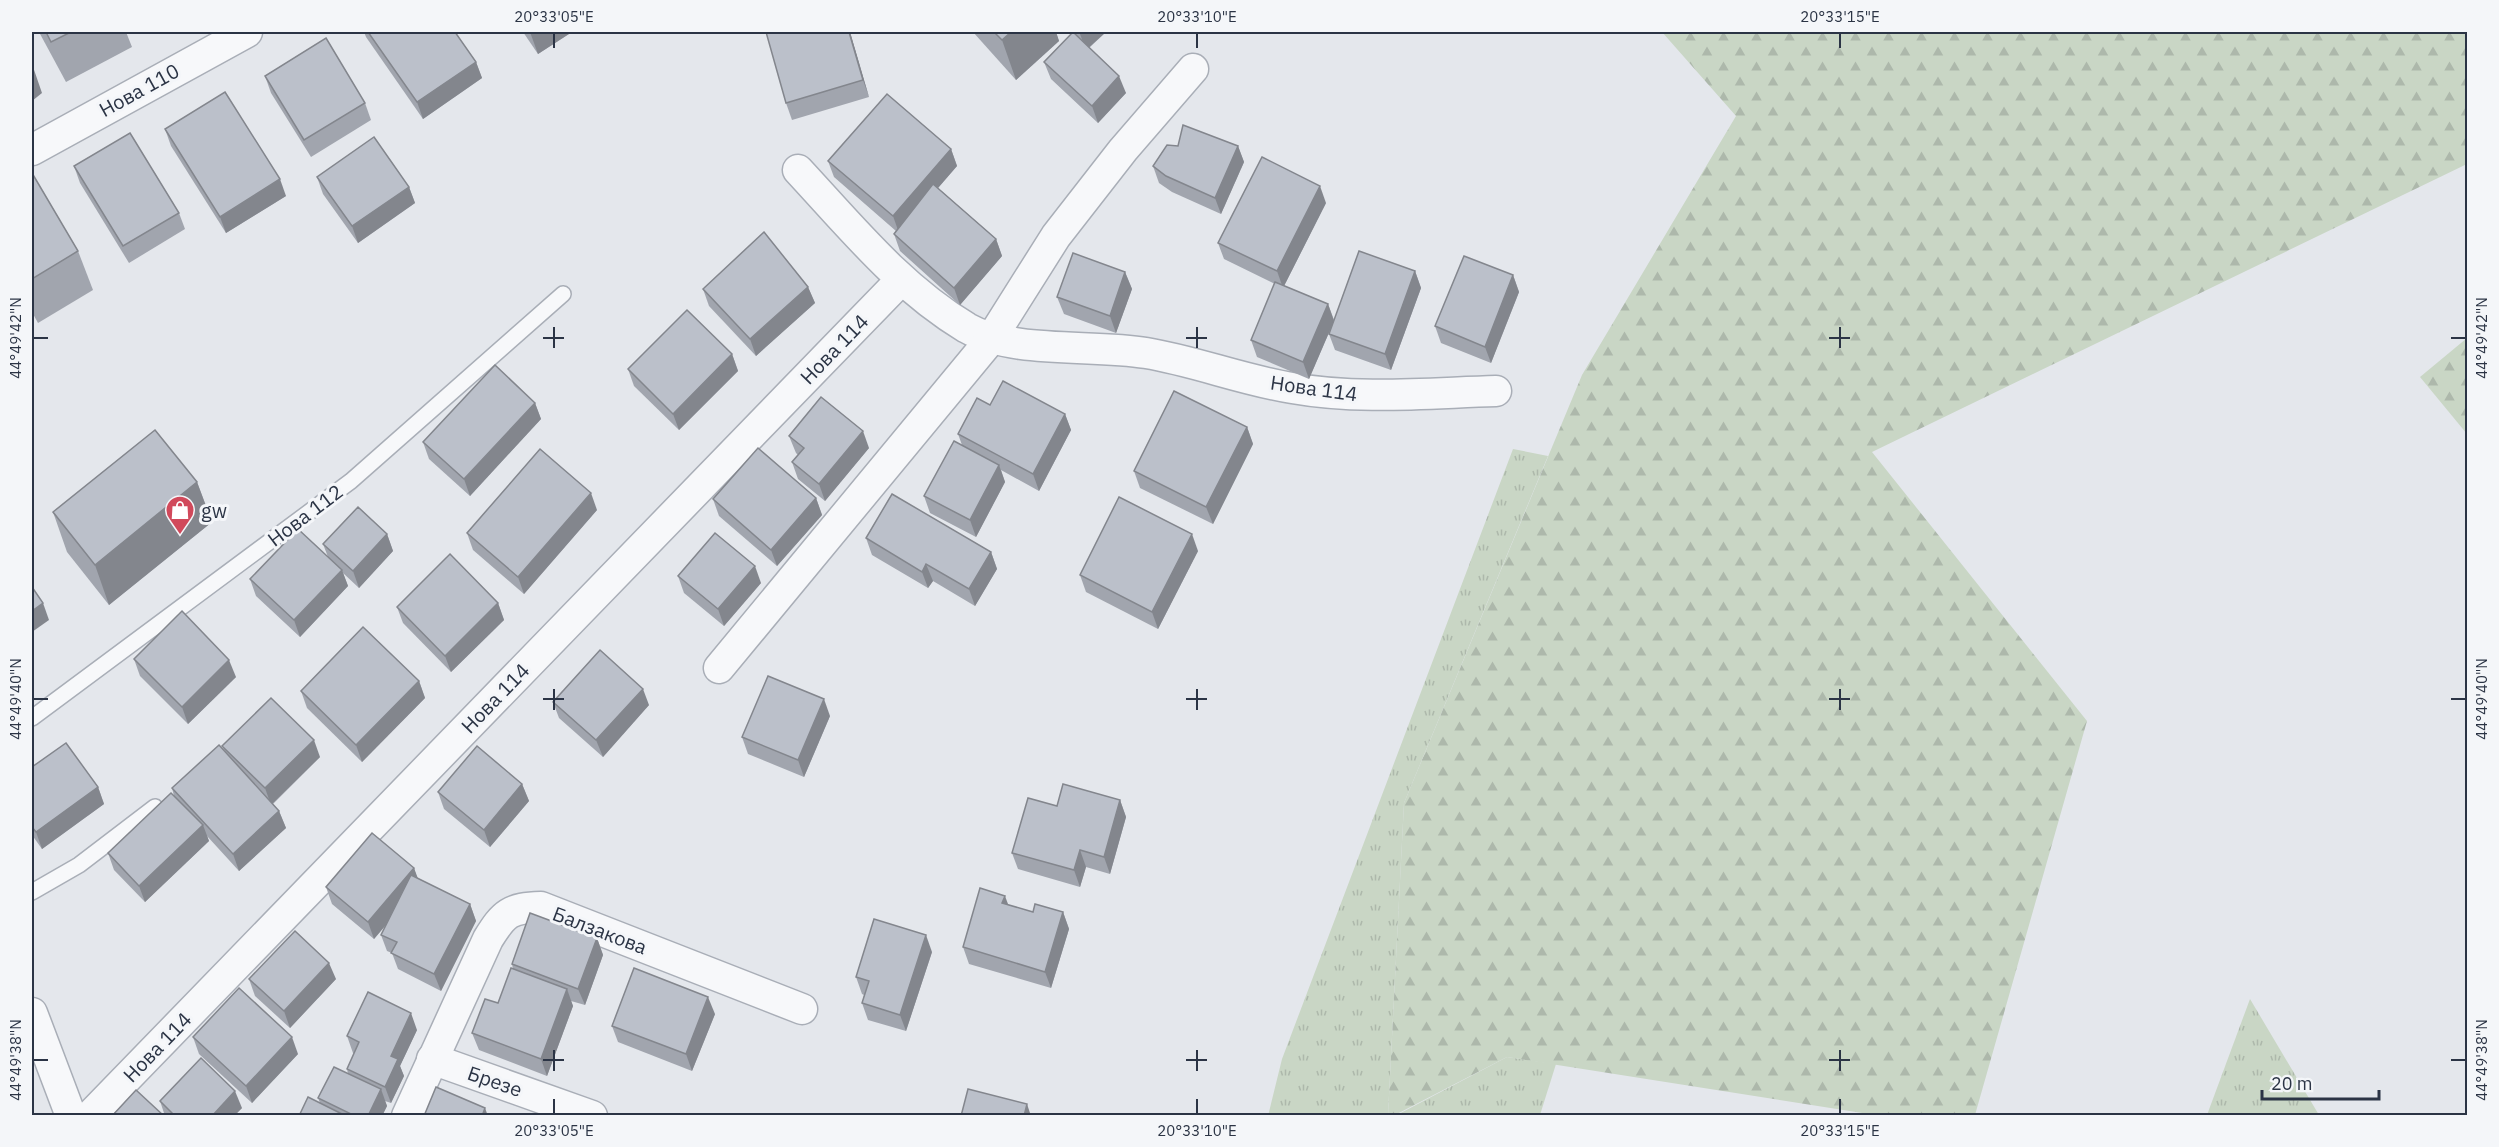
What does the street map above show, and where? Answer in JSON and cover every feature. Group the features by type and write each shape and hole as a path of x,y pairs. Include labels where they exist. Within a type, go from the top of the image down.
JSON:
{"street":[{"name":"Нова 110","path":"32,150 247,32"},
{"path":"719,668 991,339 1056,236 1123,150 1193,69"},
{"name":"Нова 114","path":"798,170 901,280 946,314 991,339 1020,344 1094,347 1145,353 1289,388 1328,393 1360,395 1496,391"},
{"name":"Нова 114","path":"90,1116 901,280"},
{"name":"Балзакова","path":"407,1116 488,939 500,920 518,908 541,907 802,1009"},
{"path":"32,1013 71,1116"},
{"name":"Брезе","path":"432,1059 592,1116"}],"lane":[{"name":"Нова 112","path":"32,718 351,481 563,294"},
{"path":"32,892 79,865 155,807"}],"green space":[{"path":"1662,32 2467,32 2467,164 1872,452 2087,721 1975,1115 1875,1115 1507,1057 1395,1115 1388,1115 1404,803 1582,375 1736,116"},
{"path":"2467,338 2467,434 2420,377"},
{"path":"1513,449 1548,456 1404,803 1388,1115 1268,1116 1282,1059"},
{"path":"2250,999 2319,1115 2207,1115"},
{"path":"1507,1057 1556,1064 1540,1115 1395,1116"}],"building":[{"path":"46,32 71,32 51,42"},
{"path":"368,32 455,32 476,62 417,102"},
{"path":"766,32 849,32 863,80 786,103"},
{"path":"994,32 1011,32 1002,40"},
{"path":"1073,32 1119,76 1092,106 1044,62"},
{"path":"326,38 365,103 304,140 265,76"},
{"path":"225,92 280,179 220,217 165,129"},
{"path":"887,94 951,149 893,216 828,161"},
{"path":"1183,125 1238,146 1215,198 1166,176 1153,166 1167,145 1178,146"},
{"path":"130,133 179,213 123,246 74,166"},
{"path":"374,137 409,187 352,226 317,177"},
{"path":"1262,157 1320,186 1277,271 1218,243"},
{"path":"32,173 78,251 32,279"},
{"path":"933,184 996,239 954,288 894,234"},
{"path":"764,232 808,287 750,339 703,289"},
{"path":"1359,251 1415,271 1385,354 1329,334"},
{"path":"1073,253 1125,272 1110,316 1057,297"},
{"path":"1464,256 1513,275 1485,347 1435,326"},
{"path":"1275,282 1328,304 1303,362 1251,340"},
{"path":"687,310 732,354 673,414 628,369"},
{"path":"495,365 535,403 464,479 423,442"},
{"path":"1003,381 1065,414 1033,474 958,434 977,398 990,405"},
{"path":"1174,391 1247,427 1206,507 1134,471"},
{"path":"821,397 863,431 819,484 792,462 804,448 789,436"},
{"path":"155,430 197,482 95,565 53,512"},
{"path":"954,441 999,465 970,520 924,496"},
{"path":"758,448 816,498 771,550 713,499"},
{"path":"540,449 591,493 518,577 467,533"},
{"path":"892,494 991,552 969,589 926,564 922,572 866,538"},
{"path":"1119,497 1192,534 1152,612 1080,575"},
{"path":"358,507 387,534 353,571 323,544"},
{"path":"298,529 342,570 294,620 250,579"},
{"path":"715,533 755,566 718,609 678,576"},
{"path":"450,554 498,603 445,656 397,607"},
{"path":"32,587 43,603 32,611"},
{"path":"182,611 229,660 182,707 134,659"},
{"path":"363,627 419,681 356,745 301,691"},
{"path":"600,650 643,689 596,740 553,702"},
{"path":"768,676 824,699 798,760 742,737"},
{"path":"271,698 314,740 265,788 222,746"},
{"path":"66,743 98,787 36,832 32,827 32,767"},
{"path":"219,745 279,811 233,854 172,788"},
{"path":"477,746 522,784 484,830 438,792"},
{"path":"1063,784 1120,800 1104,857 1080,850 1074,870 1012,853 1028,798 1057,806"},
{"path":"171,793 203,825 139,886 108,853"},
{"path":"372,833 414,868 368,922 326,887"},
{"path":"411,875 470,904 434,974 391,953 397,942 381,935"},
{"path":"980,888 1005,896 1002,903 1033,912 1035,904 1063,912 1045,972 963,947"},
{"path":"530,913 597,938 578,989 512,964"},
{"path":"874,919 926,935 900,1015 862,1003 869,981 856,977"},
{"path":"295,931 329,963 284,1011 249,979"},
{"path":"511,968 567,989 541,1059 472,1033 485,999 498,1003"},
{"path":"634,968 708,997 686,1054 612,1026"},
{"path":"239,988 292,1037 246,1086 193,1037"},
{"path":"368,992 411,1013 391,1056 398,1059 385,1087 347,1069 359,1042 347,1036"},
{"path":"201,1058 235,1091 212,1116 175,1116 160,1101"},
{"path":"334,1067 381,1089 368,1116 355,1116 318,1098"},
{"path":"436,1087 485,1108 482,1116 424,1116"},
{"path":"968,1089 1027,1104 1024,1116 961,1116"},
{"path":"136,1090 164,1116 112,1116"},
{"path":"308,1097 346,1116 299,1116"}],"place":[{"name":"gw","path":"180,536"}]}
